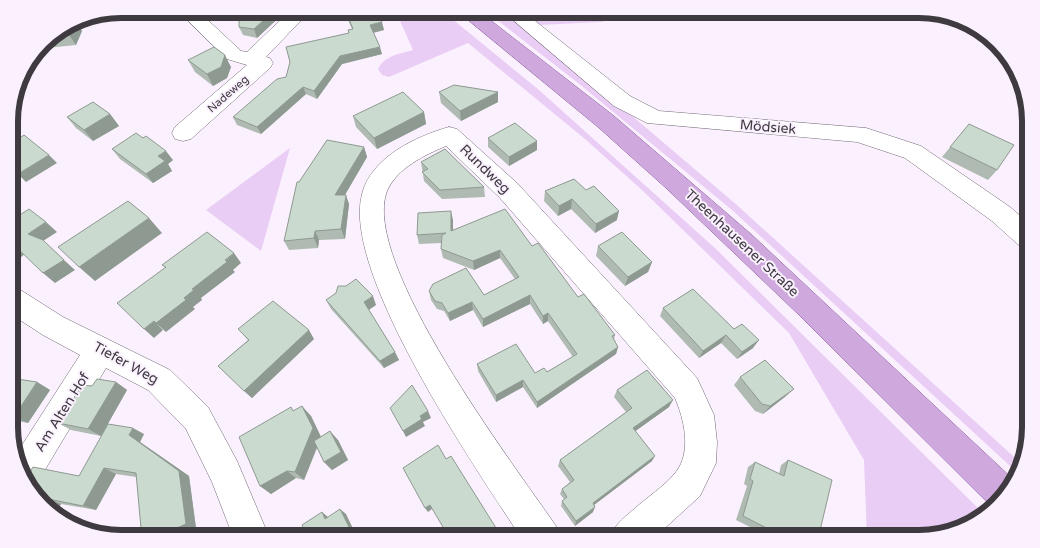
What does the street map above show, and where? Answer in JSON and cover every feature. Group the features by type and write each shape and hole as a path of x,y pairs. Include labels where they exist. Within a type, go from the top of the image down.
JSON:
{"main road":[{"name":"Theenhausener Straße","path":"475,18 578,99 714,215 1000,491"}],"street":[{"name":"Nadeweg","path":"183,134 263,63 234,55 194,18"},
{"name":"Nadeweg","path":"251,60 294,18"},
{"name":"Mödsiek","path":"519,18 622,101 656,118 858,134 913,152 1001,214 1022,233"},
{"name":"Rundweg","path":"537,530 440,382 398,306 369,220 373,194 394,164 417,149 449,134 508,190 686,388 698,415 701,442 698,463 688,484 637,530"},
{"name":"Tiefer Weg","path":"18,304 54,326 101,348 159,380 197,418 225,473 248,530"},
{"name":"Am Alten Hof","path":"26,469 101,348"}],"shaded area":[{"path":"399,18 451,18 539,90 716,249 980,510 965,520 940,529 867,530 864,460 789,333 643,191 585,139 468,43 389,77 382,75 378,69 389,58 413,50"},
{"path":"495,18 511,18 617,103 738,206 1017,460 1014,469 732,210 578,83"},
{"path":"531,18 618,18 601,22 540,25"},
{"path":"290,148 261,251 206,210"}],"building":[{"path":"239,18 266,18 254,29 239,27"},
{"path":"349,18 380,18 382,22 370,25 380,47 340,56 314,91 303,87 257,127 233,117 277,79 286,77 290,62 286,47 349,33 348,30 353,29"},
{"path":"214,47 225,55 221,67 207,74 188,60"},
{"path":"454,85 498,92 460,111 439,92"},
{"path":"403,92 424,112 374,138 353,116"},
{"path":"93,102 110,114 84,130 67,117"},
{"path":"515,123 537,141 509,157 488,138"},
{"path":"969,124 1014,145 997,170 950,147"},
{"path":"136,133 143,138 146,136 166,151 158,156 165,161 146,174 112,149"},
{"path":"24,135 49,155 18,174 18,139"},
{"path":"327,140 364,147 335,195 346,195 341,229 315,231 314,238 284,241 297,182 299,182"},
{"path":"445,149 484,187 440,190 422,172 428,169 421,162"},
{"path":"574,179 586,190 594,186 619,211 596,224 572,199 559,206 545,191"},
{"path":"128,201 149,218 79,267 58,247"},
{"path":"29,209 46,222 28,234 43,240 64,260 43,273 18,249 18,216"},
{"path":"505,209 532,246 538,243 578,297 584,294 615,335 612,336 618,347 537,402 523,380 496,395 477,364 516,344 535,373 544,368 547,372 577,354 548,313 543,316 530,295 483,319 472,302 448,313 442,303 435,301 429,291 433,284 466,268 484,295 519,277 500,250 473,261 441,249 442,235 446,233 417,235 418,213 451,211 451,231"},
{"path":"207,232 234,253 225,260 227,262 192,289 194,290 184,298 186,300 156,323 154,321 144,329 117,303 166,267 162,265"},
{"path":"622,232 652,262 628,277 598,246"},
{"path":"356,279 373,296 364,302 395,352 380,361 326,300 336,293 338,286 346,286"},
{"path":"693,289 734,329 742,324 759,340 742,352 726,335 703,351 663,308"},
{"path":"273,301 309,330 244,391 218,366 249,340 238,329"},
{"path":"765,360 794,389 770,406 762,404 740,377"},
{"path":"647,370 673,400 633,428 655,456 593,503 595,507 576,521 562,501 567,497 562,489 574,480 560,460 632,408 617,390"},
{"path":"18,379 37,382 18,411"},
{"path":"97,379 116,382 88,429 58,423 82,385 92,386"},
{"path":"412,385 428,411 420,416 422,419 403,431 390,408"},
{"path":"302,406 313,428 295,472 287,471 260,486 239,437 291,407 293,411"},
{"path":"108,424 133,428 129,435 179,471 186,524 172,530 141,530 136,473 104,468 83,506 47,500 29,474 33,467 79,476"},
{"path":"330,431 341,452 324,462 314,441"},
{"path":"438,445 446,459 451,456 497,530 445,530 430,505 425,508 403,468"},
{"path":"788,460 832,480 820,530 770,530 743,516 753,481 750,479 755,462 784,476"},
{"path":"340,509 350,530 304,530 302,525 322,512 325,519"}]}
